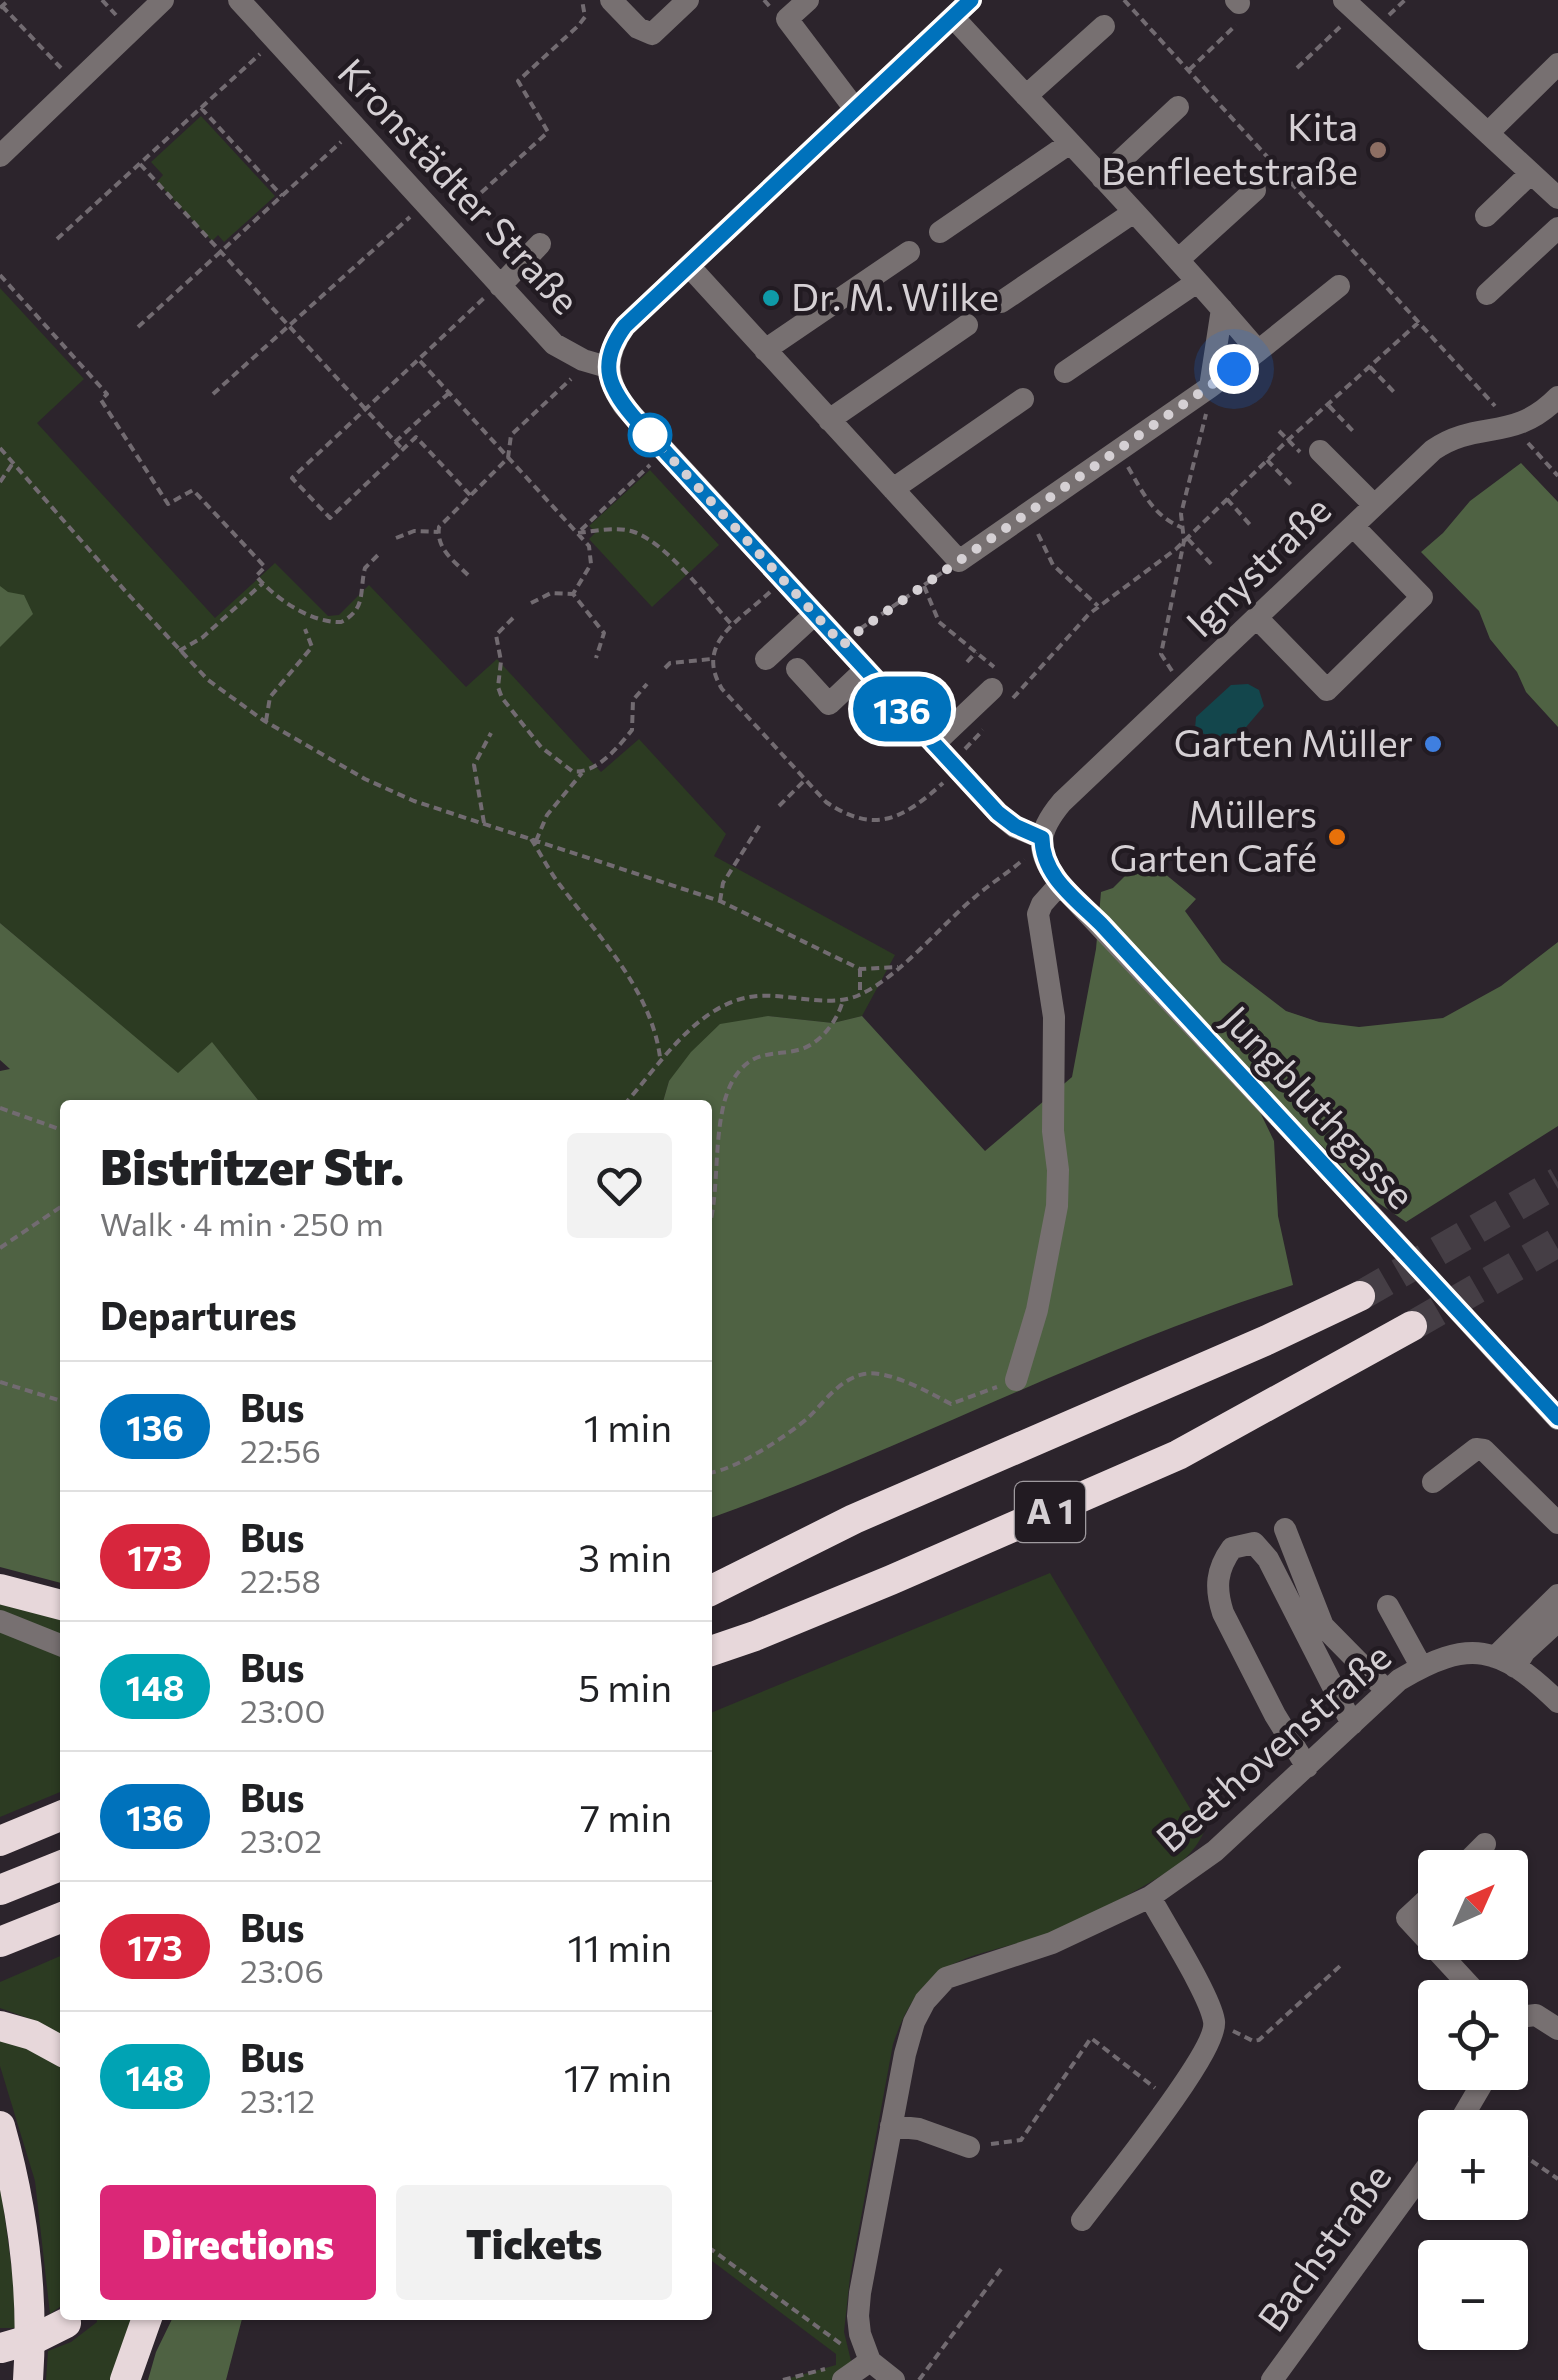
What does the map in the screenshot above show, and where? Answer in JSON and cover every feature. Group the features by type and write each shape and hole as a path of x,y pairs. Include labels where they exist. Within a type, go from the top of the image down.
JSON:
{"highway":[{"name":"A 1","path":"712,1590 854,1519 1360,1296"},
{"name":"A 1","path":"712,1651 755,1636 1178,1455 1412,1326"},
{"path":"712,1568 854,1519"},
{"path":"0,1588 60,1605"},
{"path":"712,1665 755,1636"},
{"path":"0,1841 60,1816"},
{"path":"0,1890 60,1866"},
{"path":"8,1942 60,1918"},
{"path":"0,2026 32,2036 60,2051"},
{"path":"0,2126 19,2208 26,2264 30,2318 28,2380"},
{"path":"0,2348 36,2338 69,2320"},
{"path":"125,2380 146,2320"}],"street":[{"path":"0,156 163,0"},
{"name":"Kronstädter Straße","path":"238,0 554,344 598,364"},
{"path":"611,0 638,28 652,34 688,0"},
{"path":"808,0 787,19 855,109"},
{"path":"971,0 625,326 598,364 617,396 664,451 934,744 998,813 1042,845"},
{"path":"1350,4 1558,198"},
{"path":"954,17 1258,351"},
{"path":"1026,96 1104,26"},
{"path":"1488,134 1558,64"},
{"path":"1102,178 1178,107"},
{"path":"940,232 1070,143"},
{"path":"1486,216 1531,172"},
{"path":"1178,260 1255,190"},
{"path":"1002,302 1134,212"},
{"path":"1487,294 1558,228"},
{"path":"499,285 540,244"},
{"path":"764,350 908,252"},
{"path":"689,266 959,561 1207,389 1339,286"},
{"path":"1065,372 1198,282"},
{"path":"1207,389 1222,309"},
{"path":"828,420 966,326"},
{"name":"Ignystraße","path":"1042,845 1044,826 1062,802 1447,440 1526,422 1558,397"},
{"path":"893,490 1023,399"},
{"path":"1320,450 1374,506"},
{"path":"1257,618 1327,690 1422,596 1353,526"},
{"path":"766,659 815,614"},
{"path":"797,669 829,704 866,670"},
{"path":"934,744 1003,689"},
{"name":"Jungbluthgasse","path":"1042,845 1046,864 1060,884 1558,1418"},
{"path":"1016,1380 1037,1310 1057,1206 1054,1017 1038,914 1060,884"},
{"path":"1433,1482 1476,1449 1484,1450 1558,1523"},
{"path":"1284,1529 1324,1626 1387,1691"},
{"path":"1307,1767 1274,1715 1217,1596 1222,1561 1232,1548 1254,1543 1268,1559 1352,1724"},
{"path":"1505,1662 1558,1595"},
{"path":"1388,1606 1421,1666"},
{"path":"0,1621 60,1645"},
{"path":"1505,1662 1558,1621"},
{"name":"Beethovenstraße","path":"867,2355 860,2334 860,2293 914,2022 934,1988 963,1970 1052,1943 1150,1897 1216,1851 1387,1691 1421,1666 1464,1651 1505,1662"},
{"path":"1505,1662 1538,1682 1558,1702"},
{"path":"1480,1850 1486,1844"},
{"path":"1082,2220 1210,2044 1215,2023 1150,1897"},
{"path":"1418,1908 1407,1918 1418,1930"},
{"path":"1445,1960 1464,1980"},
{"path":"1528,2016 1536,2015 1558,2029"},
{"path":"891,2126 919,2129 969,2148"},
{"name":"Bachstraße","path":"1272,2380 1418,2179"},
{"path":"843,2380 867,2355 894,2380"}],"path":[{"path":"9,0 1,7 75,84"},
{"path":"445,226 548,132 518,81 578,26 585,17 582,0"},
{"path":"1124,0 1558,476"},
{"path":"1131,7 1138,0"},
{"path":"1296,68 1350,4"},
{"path":"1189,70 1238,9"},
{"path":"57,239 274,40"},
{"path":"202,108 282,196"},
{"path":"138,327 356,128"},
{"path":"140,164 403,450"},
{"path":"213,394 424,204"},
{"path":"0,275 107,394 100,400 168,504 194,490 265,567 256,576 263,583 310,616 341,622 358,609 365,568 379,554"},
{"path":"470,495 416,437 330,518 292,478 499,285"},
{"path":"924,586 939,622 976,652 1003,689 1098,606 1185,540 1418,323"},
{"path":"1372,352 1379,359"},
{"path":"419,359 588,546 591,564 573,594"},
{"path":"468,576 442,549 438,532 444,520 508,458 511,434 598,364"},
{"path":"1370,367 1394,392"},
{"path":"1182,688 1161,654 1185,540 1182,514 1210,399 1207,389"},
{"path":"395,442 449,392"},
{"path":"1328,405 1353,431"},
{"path":"1279,431 1288,440"},
{"path":"0,448 208,680 266,721 382,788 720,900 860,968 898,966"},
{"path":"1119,450 1152,506 1169,522 1183,528"},
{"path":"578,532 664,451"},
{"path":"1268,460 1294,488"},
{"path":"0,482 13,463"},
{"path":"1226,500 1252,527"},
{"path":"1145,512 1152,506"},
{"path":"1027,514 1057,568 1098,606"},
{"path":"578,532 626,530 648,540 734,626"},
{"path":"396,538 414,531 438,532"},
{"path":"1185,540 1212,565"},
{"path":"843,645 959,561"},
{"path":"1050,574 1057,568"},
{"path":"783,580 715,646 711,659 714,675 722,689 805,780 842,814 879,822 910,809 955,766 988,725"},
{"path":"179,650 203,637 263,583"},
{"path":"532,603 551,593 573,594"},
{"path":"573,594 604,634 596,658"},
{"path":"514,618 496,634 502,698 541,747 572,771 591,769 632,730 633,700 647,684"},
{"path":"940,632 945,627"},
{"path":"266,721 270,697 312,647 305,629"},
{"path":"967,662 976,652"},
{"path":"665,668 670,663 711,659"},
{"path":"484,824 474,765 490,733"},
{"path":"534,840 547,815 582,772"},
{"path":"779,806 805,780"},
{"path":"720,900 724,883 761,822"},
{"path":"534,840 635,990 654,1030 660,1061"},
{"path":"628,1100 660,1061 702,1021 744,998 759,995 843,1000 859,995 1042,845"},
{"path":"859,995 860,968"},
{"path":"712,1209 721,1118 732,1082 752,1060 802,1050 821,1036 839,1017 843,1000"},
{"path":"0,1108 60,1128"},
{"path":"0,1248 60,1207"},
{"path":"712,1473 758,1451 806,1420 840,1385 866,1373 908,1382 951,1404 1016,1380"},
{"path":"0,1382 60,1400"},
{"path":"1215,2023 1259,2040 1340,1966"},
{"path":"969,2148 1021,2140 1091,2038 1171,2100"},
{"path":"1528,2158 1558,2179"},
{"path":"712,2250 834,2341 867,2355"},
{"path":"918,2380 1004,2266"}],"green space":[{"path":"201,116 275,196 224,242 218,235 212,241 157,182 163,175 151,162"},
{"path":"0,288 84,379 37,423 215,618 275,563 328,616 339,615 369,585 466,687 497,659 601,772 639,739 726,834 714,856 895,955 862,1016 833,1023 768,1016 669,1081 663,1100 258,1100 212,1043 178,1074 0,923"},
{"path":"1521,463 1558,502 1558,727 1526,692 1517,672 1490,639 1479,611 1421,552 1470,501"},
{"path":"650,470 719,545 652,607 589,539 596,532 589,526"},
{"path":"0,586 24,595 33,614 0,647"},
{"path":"1144,857 1196,899 1185,911 1222,962 1286,1011 1319,1022 1359,1027 1443,1018 1501,986 1558,942 1558,1126 1406,1222 1377,1202 1275,1098 1259,1110 1274,1141 1278,1216 1293,1285 1145,1338 855,1462 712,1517 712,1100 663,1100 669,1081 720,1024 768,1016 833,1023 862,1016 985,1151 1072,1077 1096,949 1101,892 1113,888"},
{"path":"0,923 178,1073 212,1042 258,1100 60,1100 60,1583 0,1567 0,1071 10,1069 0,1060"},
{"path":"1050,1573 1204,1832 1178,1864 1112,1904 1060,1929 958,1962 922,1989 893,2044 850,2277 844,2332 852,2365 833,2380 783,2380 836,2365 836,2354 712,2261 712,1712"},
{"path":"0,1598 60,1613 60,1792 0,1817"},
{"path":"60,1956 60,2036 33,2020 0,2008 0,1982"},
{"path":"0,2040 25,2046 60,2065 60,2307 50,2314 35,2181 0,2066"},
{"path":"0,2181 14,2286 15,2328 0,2328"},
{"path":"130,2320 112,2380 46,2380 48,2351 71,2342 97,2322"},
{"path":"172,2320 242,2320 226,2380 148,2380"}],"water":[{"path":"1248,684 1259,690 1264,706 1229,747 1195,729 1196,717 1231,685"}],"tunnel":[{"path":"1360,1296 1558,1182"},
{"path":"1412,1326 1558,1242"}],"bus line":[{"name":"136","path":"971,0 625,326 609,358 612,385 638,422 998,813 1028,834 1042,838 1046,864 1060,884 1558,1418"}],"place":[{"name":"Kita Benfleetstraße","path":"1378,150"},
{"name":"Dr. M. Wilke","path":"771,298"},
{"name":"Garten Müller","path":"1433,744"},
{"name":"Müllers Garten Café","path":"1337,837"}],"route":[{"path":"650,435 843,645 1234,369"}]}
